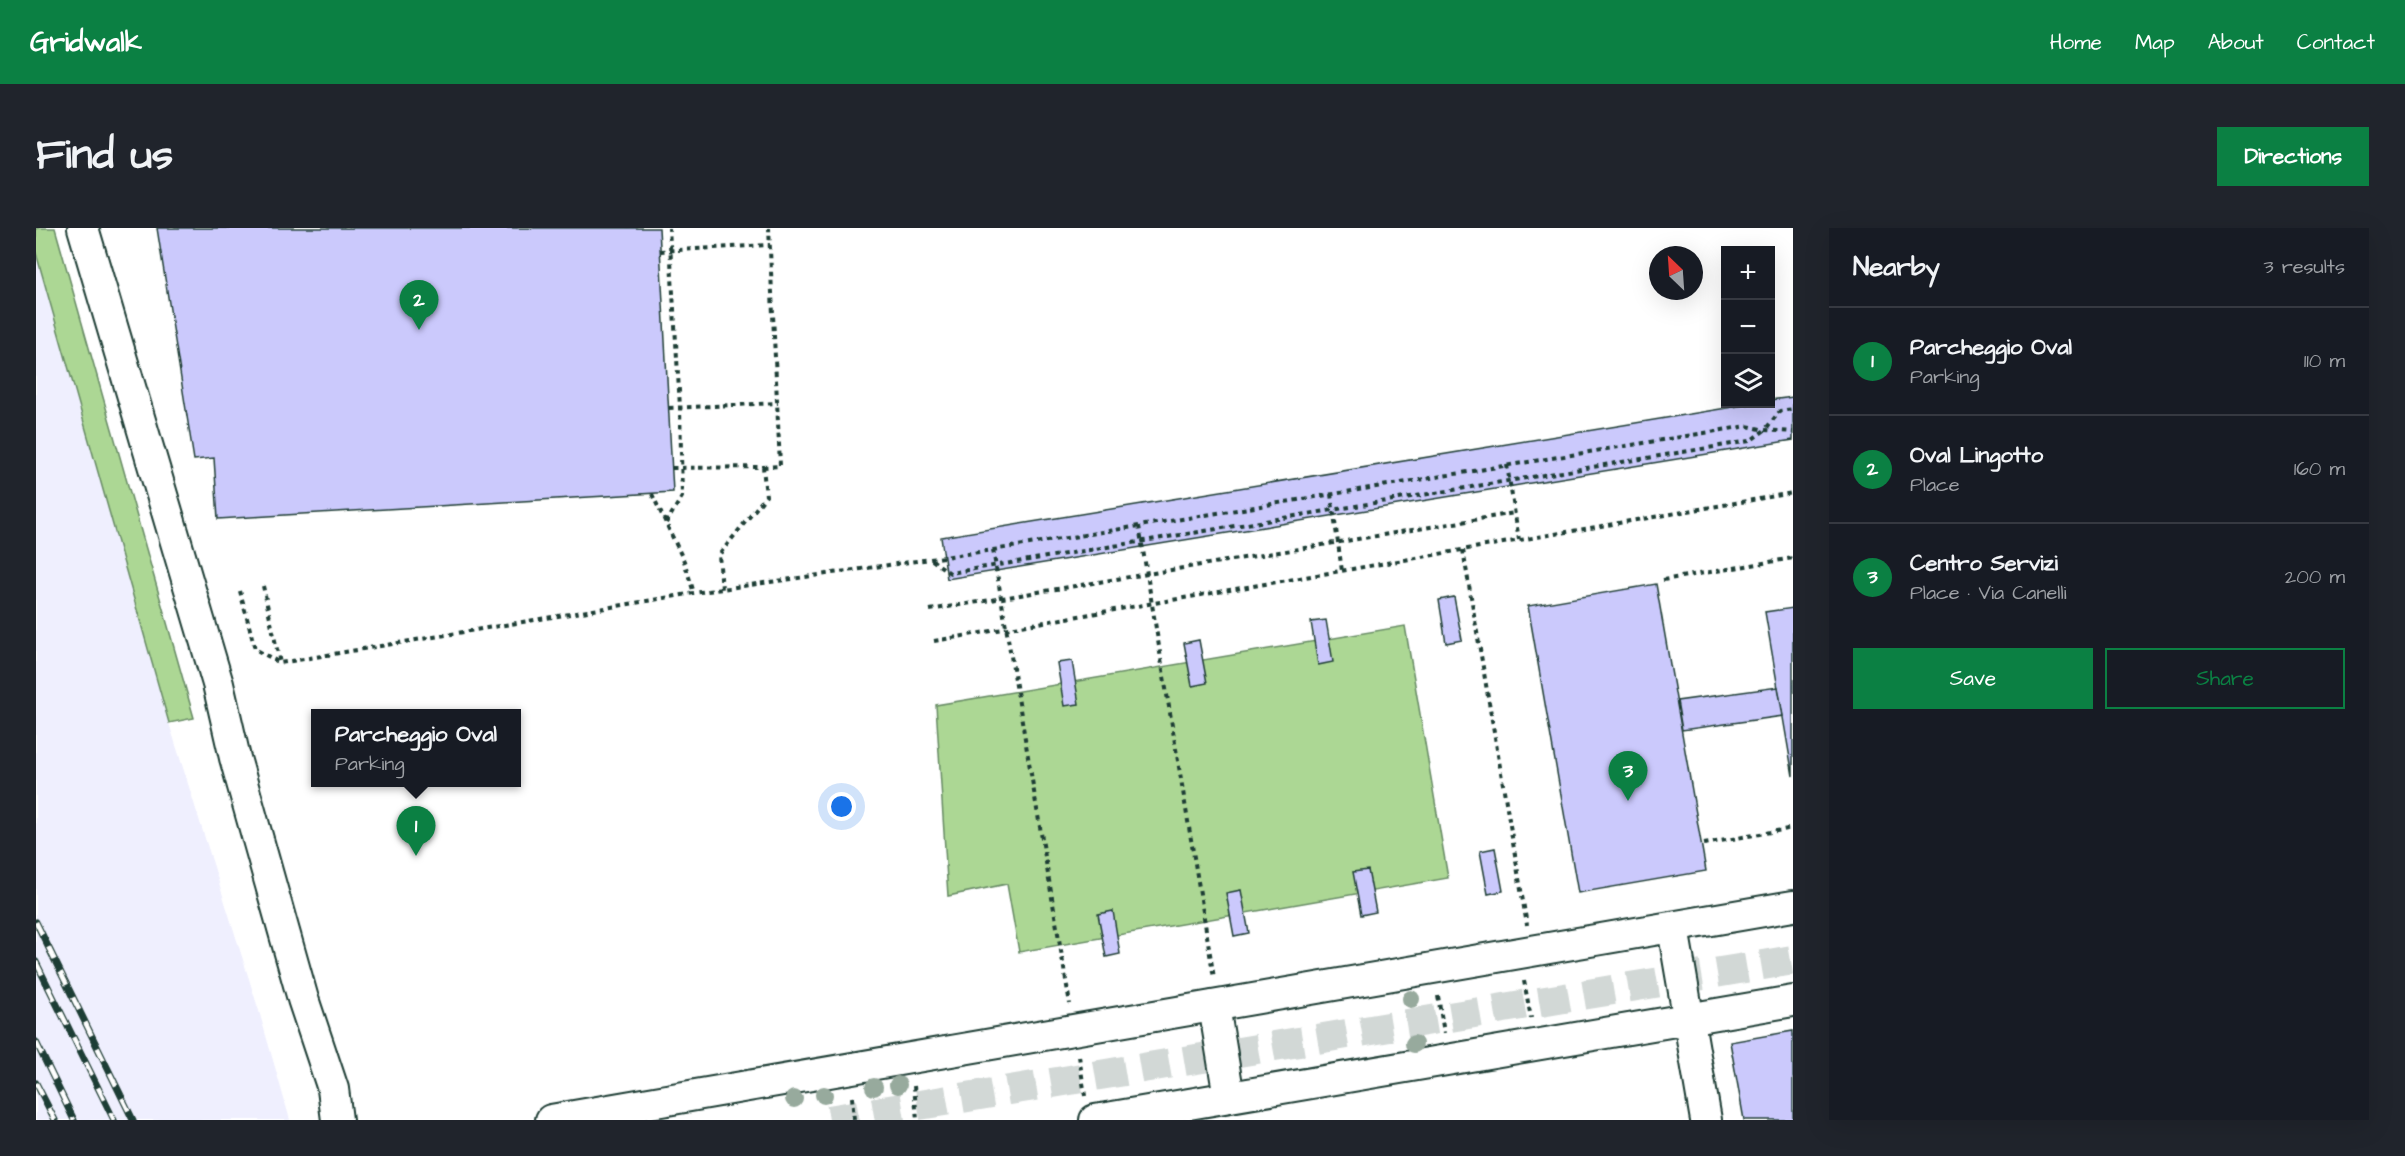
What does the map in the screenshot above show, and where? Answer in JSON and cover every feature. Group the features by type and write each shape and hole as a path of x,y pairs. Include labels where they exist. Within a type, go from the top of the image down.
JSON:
{"street":[{"path":"83,228 218,684 235,758 303,999 333,1089 337,1120"},
{"path":"551,1120 1075,1030 1214,992 1434,968 1524,944 1673,928 1793,906"},
{"path":"1673,928 1706,1120"},
{"path":"1214,992 1229,1097"},
{"path":"1090,1109 1229,1097 1793,1001"},
{"path":"333,1089 359,1120"}],"path":[{"path":"666,523 682,497 680,407 669,228"},
{"path":"672,468 780,466 769,228"},
{"path":"660,251 770,245"},
{"path":"669,408 778,404"},
{"path":"932,559 950,573 1750,441 1765,430 1780,411 1793,409"},
{"path":"240,591 255,649 280,663 694,593 993,550 1747,426 1793,432"},
{"path":"1507,465 1520,540"},
{"path":"722,589 719,555 766,496 764,467"},
{"path":"934,641 1793,493"},
{"path":"652,494 684,561 694,593"},
{"path":"1331,494 1342,571"},
{"path":"930,610 1515,513"},
{"path":"1139,526 1214,992"},
{"path":"993,550 1090,1109"},
{"path":"1463,550 1524,944 1536,1045"},
{"path":"1663,580 1793,558"},
{"path":"263,586 280,663"},
{"path":"1704,844 1793,828"},
{"path":"1434,968 1449,1059"},
{"path":"912,1059 917,1120"}],"shaded area":[{"path":"36,253 169,723 259,1011 290,1120 36,1120"}],"green space":[{"path":"36,228 55,228 194,718 169,723 36,253"},
{"path":"1405,626 1448,878 1019,952 1007,884 948,896 936,705"}],"building":[{"path":"157,228 659,228 673,492 218,519 214,458 194,460"},
{"path":"1793,397 1793,440 947,579 941,537 1727,408 1775,408 1775,399"},
{"path":"1656,584 1706,871 1578,893 1528,606"},
{"path":"1454,597 1462,640 1446,643 1439,600"},
{"path":"1793,608 1793,776 1765,612"},
{"path":"1326,620 1333,662 1318,665 1311,622"},
{"path":"1199,640 1207,683 1192,686 1184,643"},
{"path":"1072,661 1079,704 1064,706 1057,663"},
{"path":"1778,687 1783,716 1682,730 1677,701"},
{"path":"1495,848 1503,891 1488,894 1480,851"},
{"path":"1368,870 1376,912 1361,915 1353,872"},
{"path":"1241,890 1249,933 1234,936 1226,893"},
{"path":"1113,911 1120,954 1106,957 1098,914"},
{"path":"1793,1031 1793,1120 1744,1120 1730,1042"}],"tunnel":[{"path":"829,1120 1793,960"}],"railway":[{"path":"36,922 133,1120"},
{"path":"36,962 114,1120"},
{"path":"36,1042 74,1120"},
{"path":"36,1083 55,1120"}],"place":[{"name":"Oval Lingotto","path":"419,330"},
{"name":"Centro Servizi","path":"1628,801"},
{"name":"Parcheggio Oval","path":"416,856"}]}
